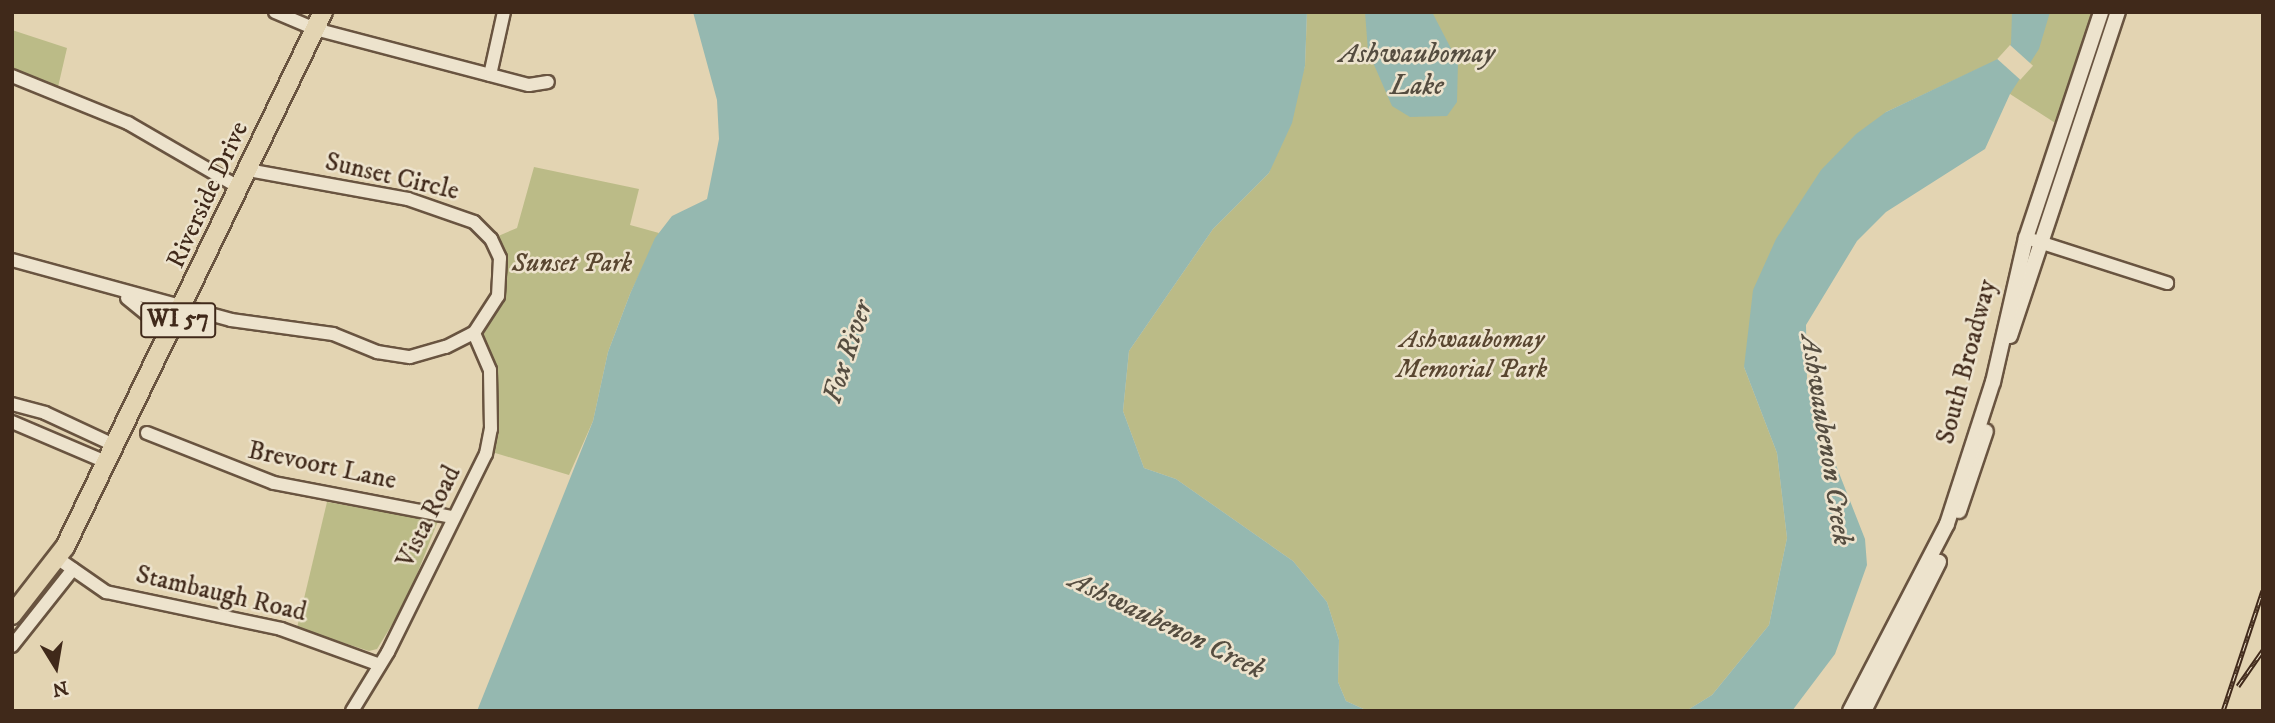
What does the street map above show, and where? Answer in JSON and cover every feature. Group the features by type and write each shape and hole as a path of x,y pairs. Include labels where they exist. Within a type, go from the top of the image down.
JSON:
{"main road":[{"name":"Riverside Drive","path":"12,615 57,558 108,463 172,334 319,20"}],"street":[{"path":"275,12 319,20 490,75 529,85 548,82"},
{"path":"490,75 504,12"},
{"name":"South Broadway","path":"1850,711 1947,524 1993,382 2026,238 2101,12"},
{"name":"South Broadway","path":"1864,711 1923,599 1974,475 2014,323 2043,243 2118,12"},
{"path":"12,76 128,123 240,188"},
{"name":"Sunset Circle","path":"249,170 408,199 474,222 496,248 502,282 498,296 474,333"},
{"path":"2026,238 2167,283"},
{"path":"12,260 118,292 231,320 333,334 377,352 410,357 446,347 474,333"},
{"path":"118,292 172,334"},
{"name":"Vista Road","path":"352,711 380,665 452,517 476,477 491,429 490,370 474,333"},
{"path":"12,404 58,419 116,446"},
{"path":"12,422 108,463"},
{"name":"Brevoort Lane","path":"147,433 274,483 452,517"},
{"name":"Stambaugh Road","path":"57,558 106,592 281,629 380,665"},
{"path":"12,646 73,569"}],"green space":[{"name":"Ashwaubomay Memorial Park","path":"1307,12 2101,12 2063,128 2010,94 1993,62 1886,112 1744,367 1777,453 1787,538 1769,625 1712,695 1686,711 1368,711 1346,701 1338,682 1339,640 1327,602 1293,561 1176,479 1144,468 1123,411 1129,351 1213,229 1269,173 1305,66"},
{"path":"12,30 67,48 58,87 12,71"},
{"name":"Sunset Park","path":"534,167 639,189 630,225 659,233 630,294 608,352 593,421 569,475 492,452 493,359 482,337 502,302 507,282 507,262 496,237 517,228"},
{"path":"327,502 438,521 406,602 377,649 369,651 297,628"}],"water":[{"path":"693,12 1307,12 1305,66 1292,123 1269,173 1213,229 1129,351 1123,411 1144,468 1176,479 1293,561 1327,602 1339,640 1338,682 1346,701 1368,711 477,711 593,421 608,352 655,238 672,216 707,199 719,139 717,100"},
{"name":"Ashwaubomay Lake","path":"1365,12 1432,12 1458,62 1457,102 1447,116 1410,117 1392,106 1368,51"},
{"name":"Ashwaubenon Creek","path":"2012,12 2050,12 2039,49 2010,94 1985,149 1886,212 1857,241 1806,325 1807,379 1817,417 1865,539 1867,565 1835,654 1792,711 1686,711 1712,695 1769,625 1787,538 1777,453 1744,367 1753,290 1776,239 1821,170 1856,134 1886,112 2004,56 2011,44"}],"pier":[{"path":"2010,45 2033,66 2020,80 1997,59"}],"railway":[{"path":"2223,711 2263,590"},
{"path":"2238,686 2263,650"}],"water label":[{"name":"Fox River","path":"848,352"}]}
